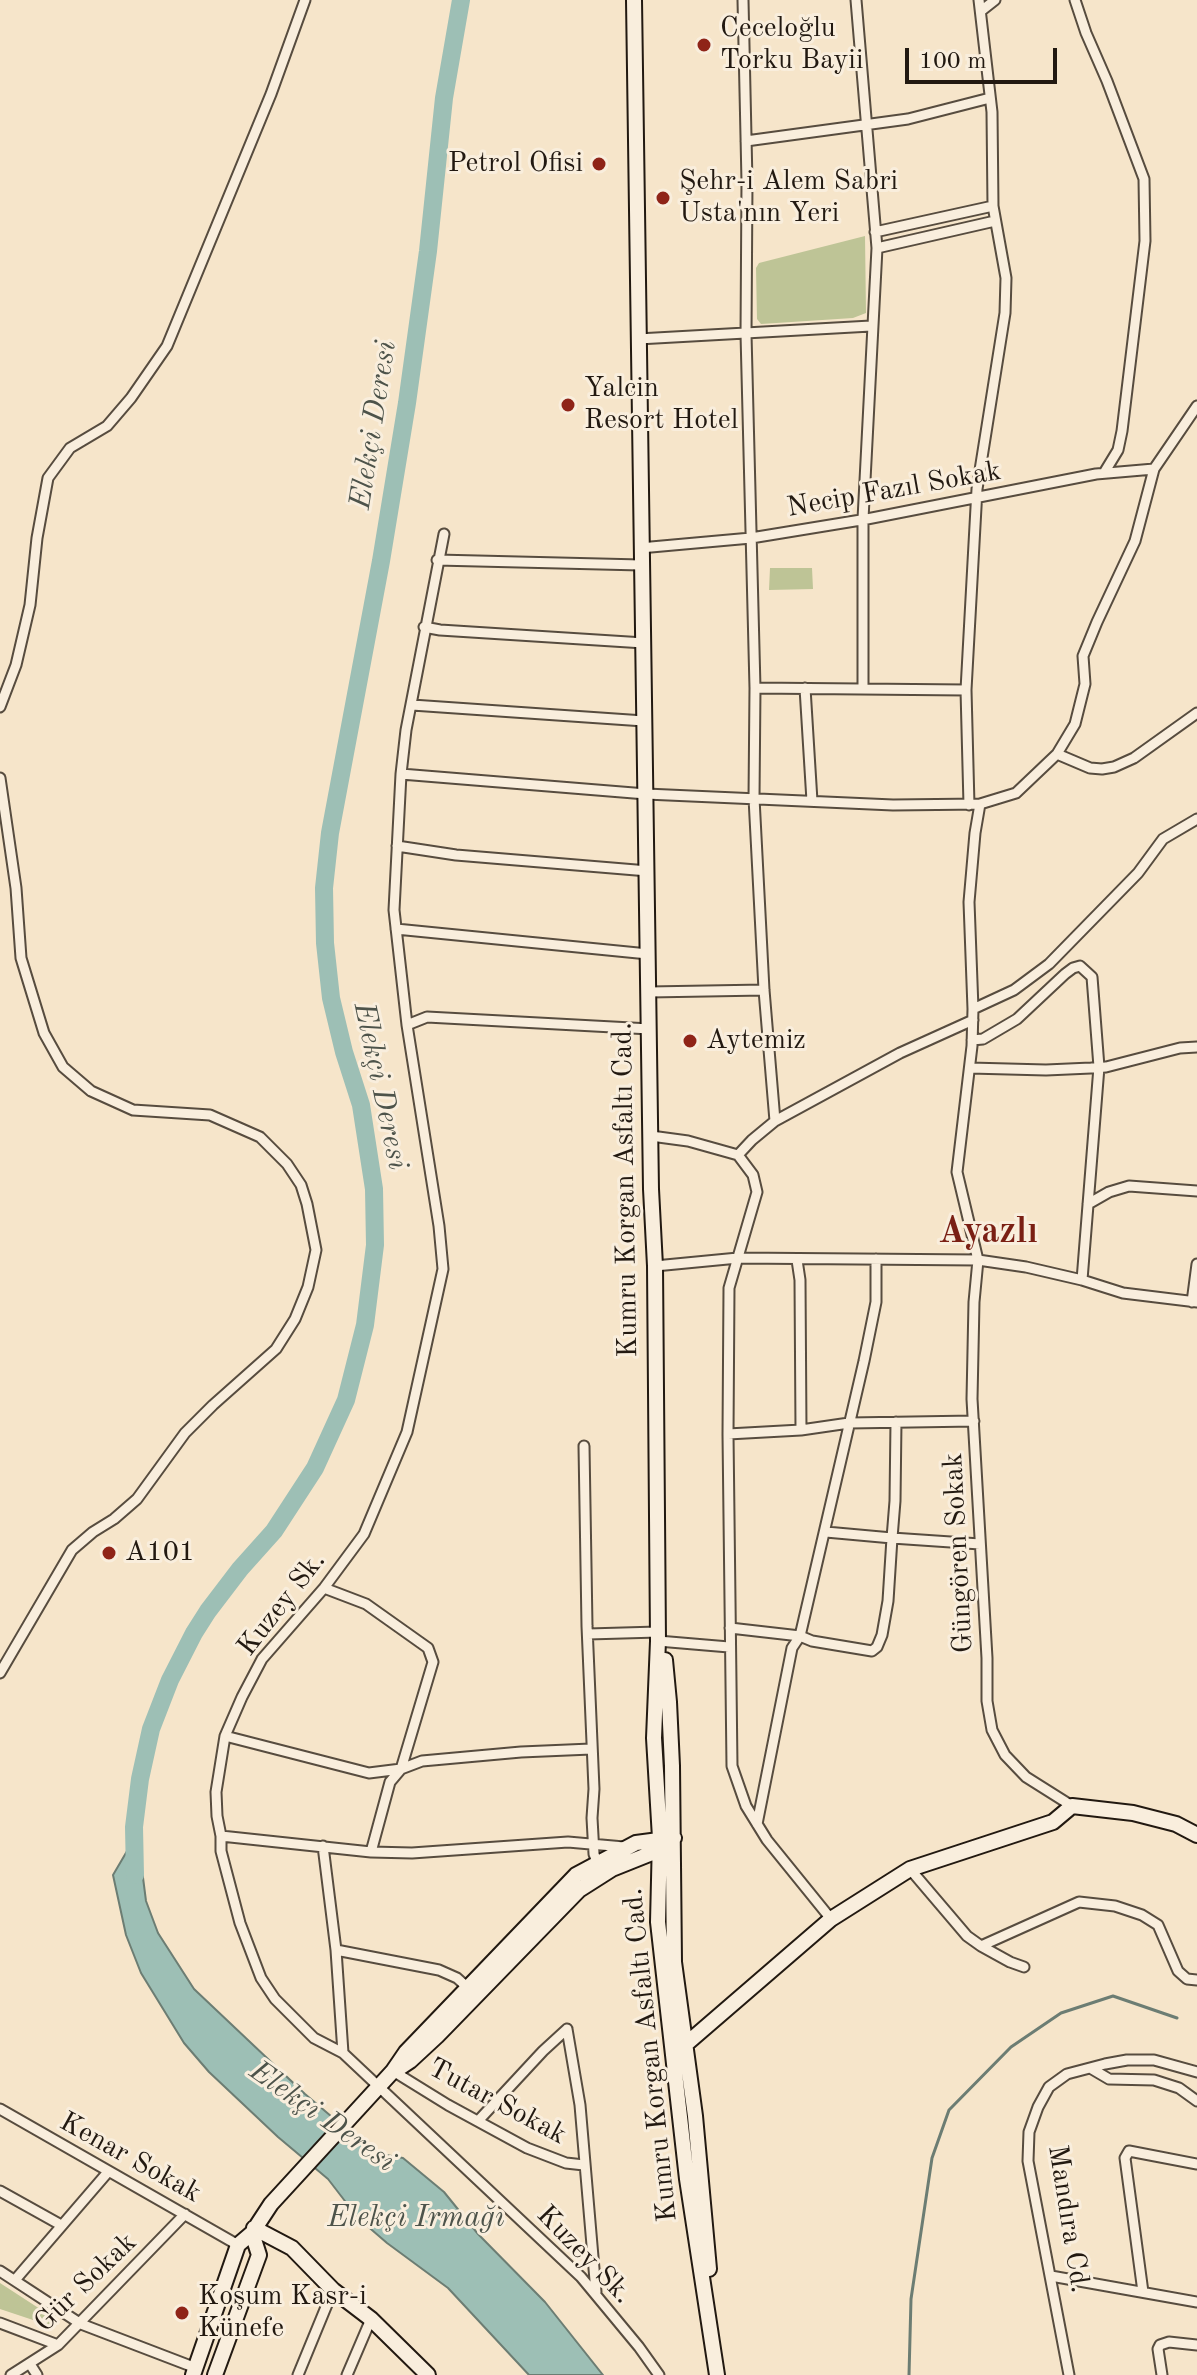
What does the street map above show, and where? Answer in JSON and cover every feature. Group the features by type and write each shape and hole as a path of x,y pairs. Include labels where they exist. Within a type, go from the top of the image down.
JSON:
{"main road":[{"name":"Kumru Korgan Asfaltı Cad.","path":"634,0 640,548 655,1266 658,1636 654,1738 667,1844 658,1922 689,2195 717,2375"},
{"path":"685,2045 831,1919 910,1869 1053,1822 1072,1806 1133,1813 1176,1824 1197,1835"},
{"path":"599,1869 636,1843 667,1844"},
{"path":"393,2071 410,2061 576,1875 625,1864 667,1844"},
{"path":"667,1844 674,1962 701,2171 710,2275 708,2306"},
{"path":"194,2372 238,2245 271,2204 393,2071 406,2052 433,2032"},
{"path":"253,2230 292,2248 333,2290 371,2319 428,2375"},
{"path":"215,2375 259,2255 253,2230"}],"street":[{"path":"0,707 16,665 30,605 37,538 48,478 70,448 107,426 167,346 271,94 305,0"},
{"path":"750,0 743,0 746,334 755,688 754,798 764,990 775,1121"},
{"path":"856,0 877,248 863,519 863,688"},
{"path":"969,805 966,690 977,489 1005,313 1006,278 993,206 992,112 979,0"},
{"path":"981,11 995,0"},
{"path":"1075,0 1144,179 1145,241 1122,431 1118,450 1104,473"},
{"path":"746,141 908,119 990,98"},
{"path":"875,232 993,206"},
{"path":"877,248 995,221"},
{"path":"638,339 871,326"},
{"path":"401,774 646,794 812,801 969,805 1016,793 1057,754 1075,724 1085,684 1083,656 1135,541 1154,469 1197,406"},
{"name":"Necip Fazıl Sokak","path":"640,548 751,538 1104,473 1154,469"},
{"name":"Kuzey Sk.","path":"444,534 406,730 394,910 407,1025 443,1269 407,1432 364,1534 324,1588 262,1659 225,1736 216,1792 221,1851 240,1923 261,1978 285,2011 314,2038 343,2053 374,2090 581,2277 659,2375"},
{"path":"437,560 641,565"},
{"path":"424,627 644,643"},
{"path":"755,688 966,690"},
{"path":"805,688 812,801"},
{"path":"412,705 644,721"},
{"path":"1057,754 1090,768 1114,767 1134,758 1197,713"},
{"path":"0,778 16,888 21,958 44,1033 63,1067 91,1091 133,1110 210,1115 260,1137 287,1164 301,1185 316,1250 308,1287 295,1319 276,1349 185,1433 137,1499 72,1550 0,1673"},
{"name":"Güngören Sokak","path":"980,804 969,902 972,1040 957,1172 978,1260 974,1302 974,1421 987,1701 992,1730 1005,1755 1026,1777 1072,1806"},
{"path":"973,1009 1014,990 1049,964 1138,873 1163,839 1197,819"},
{"path":"397,846 456,855 648,871"},
{"path":"396,929 648,954"},
{"path":"972,1040 983,1039 1017,1019 1065,974 1080,966 1092,977 1099,1067 1082,1280"},
{"path":"649,992 764,990"},
{"path":"407,1025 427,1017 650,1029"},
{"path":"738,1155 775,1121 900,1053 973,1020"},
{"path":"970,1068 1046,1070 1099,1067 1180,1048 1197,1047"},
{"path":"651,1136 688,1141 738,1155 753,1175 757,1192 729,1288 732,1766 746,1806 767,1840 831,1919"},
{"path":"1088,1204 1109,1192 1129,1186 1197,1191"},
{"path":"655,1266 738,1258 978,1260 1026,1267 1123,1293 1194,1302 1197,1264"},
{"path":"757,1824 792,1648 800,1636 856,1399 876,1302 876,1259"},
{"path":"797,1260 800,1280 801,1430"},
{"path":"728,1434 801,1430 849,1423 974,1421"},
{"path":"730,1628 800,1636 812,1641 872,1651 877,1647 888,1601 895,1501 896,1422"},
{"path":"584,1446 594,1844 599,1869"},
{"path":"826,1532 980,1544"},
{"path":"324,1588 366,1604 428,1648 433,1662 401,1769 390,1782 371,1852"},
{"path":"588,1634 658,1636 729,1647"},
{"path":"225,1736 369,1773 401,1769 422,1761 591,1749"},
{"path":"221,1836 371,1852 412,1853 568,1842 627,1848"},
{"path":"323,1846 336,1950 343,2053"},
{"path":"910,1869 967,1936 1024,1967"},
{"path":"981,1946 1079,1902 1115,1906 1142,1915 1158,1925 1178,1971 1187,1979 1197,1980"},
{"path":"336,1950 439,1970 457,1978 472,1991"},
{"path":"478,2121 567,2029 580,2105 596,2294"},
{"name":"Mandıra Cd.","path":"1069,2375 1028,2161 1029,2132 1038,2107 1049,2087 1067,2074 1127,2060 1154,2060 1197,2072"},
{"path":"1092,2069 1109,2079 1154,2080 1179,2088 1197,2101"},
{"name":"Tutar Sokak","path":"393,2071 527,2148 566,2163 584,2165"},
{"name":"Kenar Sokak","path":"0,2109 238,2245"},
{"path":"1143,2292 1125,2158 1129,2151 1197,2164"},
{"path":"15,2280 108,2172"},
{"path":"0,2191 61,2225"},
{"name":"Gür Sokak","path":"11,2375 58,2345 81,2324 185,2214"},
{"path":"0,2271 81,2324 194,2372"},
{"path":"1051,2276 1197,2302"},
{"path":"298,2375 333,2290"},
{"path":"347,2375 371,2319"},
{"path":"0,2323 58,2345"},
{"path":"1162,2375 1160,2345 1169,2342 1197,2345"},
{"path":"30,2364 37,2375"}],"green space":[{"path":"865,236 866,313 853,318 761,324 757,319 756,268 759,263"},
{"path":"770,568 812,568 813,589 769,590"},
{"path":"0,2283 57,2320 58,2325 51,2326 0,2309"}],"water":[{"name":"Elekçi Irmağı","path":"130,1846 141,1862 146,1901 158,1933 194,1989 352,2134 380,2154 403,2158 444,2192 478,2234 545,2302 603,2375 529,2375 448,2288 358,2218 328,2179 209,2072 184,2043 141,1973 126,1935 113,1875"}],"waterway":[{"name":"Elekçi Deresi","path":"135,1875 134,1827 140,1779 151,1729 170,1680 208,1611 274,1531 315,1468 346,1400 365,1325 375,1245 374,1189 361,1105 331,998 325,943 324,888 330,833 407,403 428,251 444,98 461,0"},
{"path":"909,2375 911,2299 932,2158 949,2110 1011,2047 1061,2013 1113,1996 1177,2018"}],"place":[{"name":"Ceceloğlu Torku Bayii","path":"704,45"},
{"name":"Petrol Ofisi","path":"599,164"},
{"name":"Şehr-i Alem Sabri Usta'nın Yeri","path":"663,198"},
{"name":"Yalcin Resort Hotel","path":"568,405"},
{"name":"Aytemiz","path":"690,1041"},
{"name":"A101","path":"109,1553"},
{"name":"Koşum Kasr-i Künefe","path":"182,2313"}],"district":[{"name":"Ayazlı","path":"988,1233"}]}
